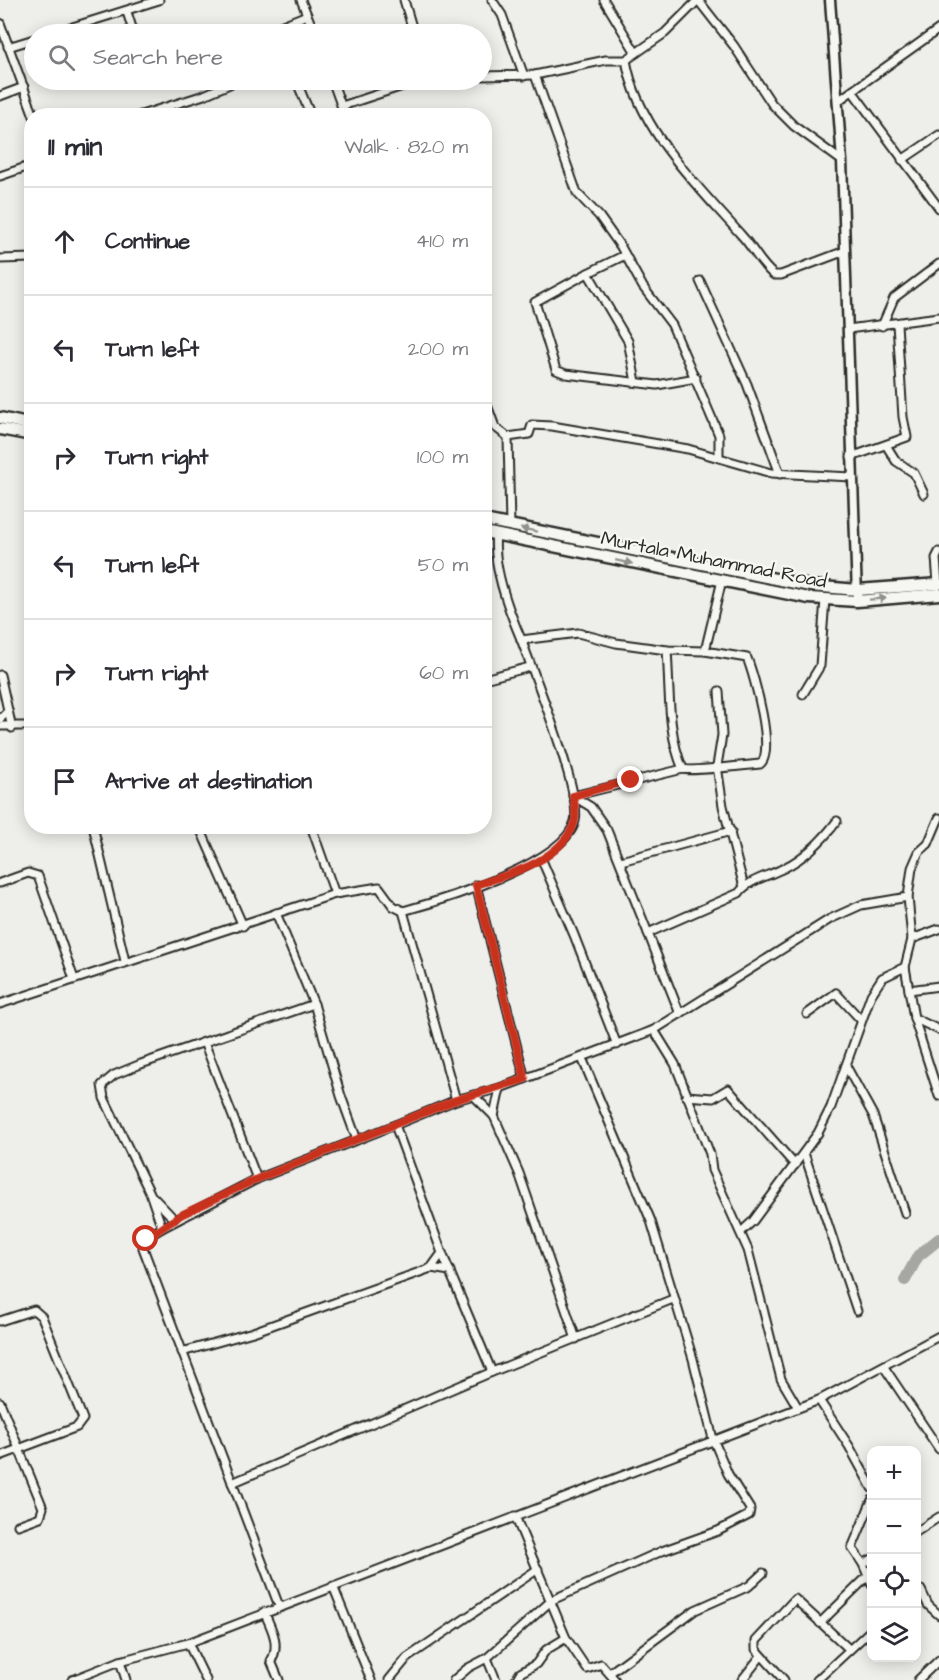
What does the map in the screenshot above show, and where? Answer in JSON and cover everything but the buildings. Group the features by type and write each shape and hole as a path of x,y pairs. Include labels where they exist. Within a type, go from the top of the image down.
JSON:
{"highway":[{"path":"0,418 24,423"},
{"path":"0,429 24,434"},
{"name":"Murtala Muhammad Road","path":"492,522 646,567 825,599 939,584"},
{"name":"Murtala Muhammad Road","path":"492,533 648,555 857,595 939,594"},
{"path":"646,567 648,555"}],"street":[{"path":"86,24 159,0"},
{"path":"302,0 311,24"},
{"path":"404,0 411,24"},
{"path":"492,0 502,15 524,76"},
{"path":"604,0 636,53"},
{"path":"492,76 535,75 606,60 626,60 665,33 698,0 734,46 772,104 794,126 842,161"},
{"path":"830,0 842,161 857,595"},
{"path":"127,12 131,24"},
{"path":"285,24 307,15"},
{"path":"0,23 24,87 0,96"},
{"path":"838,101 939,29"},
{"path":"8,47 24,42"},
{"path":"626,60 629,76 640,102 668,148 695,186 745,238 764,267 774,275 781,275 845,251"},
{"path":"535,75 577,193 598,216 625,255 643,287 672,325 718,435 719,457"},
{"path":"25,90 31,108"},
{"path":"164,108 217,90"},
{"path":"300,90 308,108"},
{"path":"336,90 342,106 391,90"},
{"path":"853,92 939,208"},
{"path":"902,160 939,135"},
{"path":"0,176 24,168"},
{"path":"625,255 536,302 556,370 566,374 657,385 696,378"},
{"path":"0,259 24,258"},
{"path":"882,326 894,298 939,264"},
{"path":"588,273 628,341 636,382"},
{"path":"700,281 747,384 780,474"},
{"path":"848,329 939,317"},
{"path":"851,457 907,437 903,417 897,324"},
{"path":"492,419 495,427 508,437 529,435 532,425 552,426 688,449 780,474 852,477"},
{"path":"508,437 510,526"},
{"path":"885,445 896,461 914,473 924,494"},
{"path":"0,1004 125,961 243,926 335,894 379,887 393,906 403,911 516,872 565,841 575,823 573,796 552,723 505,592 492,540"},
{"path":"939,552 936,558 939,584"},
{"path":"705,651 722,580"},
{"path":"803,694 820,666 825,599"},
{"path":"521,640 578,633 616,643 667,651 705,651 747,658 755,680 766,738 765,757 760,764 717,766 688,772 683,769 676,754 670,715 667,651"},
{"path":"492,677 530,667"},
{"path":"0,675 12,728"},
{"path":"718,691 722,735 717,766 744,886"},
{"path":"0,719 7,712"},
{"path":"0,726 24,727"},
{"path":"573,796 683,769"},
{"path":"573,796 591,807 607,830 680,1014"},
{"path":"939,818 928,844 919,852 912,868 908,897 912,939 905,967 914,1018 939,1096"},
{"path":"648,933 739,893 744,886 786,867 819,845 837,821"},
{"path":"621,861 731,831"},
{"path":"95,834 125,961"},
{"path":"203,834 243,926"},
{"path":"314,834 335,894"},
{"path":"928,844 939,842"},
{"path":"541,858 570,924 617,1045"},
{"path":"0,883 28,873 38,876 74,979"},
{"path":"476,885 525,1079"},
{"path":"279,1606 143,1248 146,1239 174,1219 257,1179 456,1100 500,1088 654,1030 830,920 861,905 908,897"},
{"path":"403,911 456,1100"},
{"path":"276,913 314,1004 341,1096 357,1140"},
{"path":"912,939 939,928"},
{"path":"741,1232 753,1221 804,1153 827,1116 871,995 882,978 905,967"},
{"path":"909,990 939,986"},
{"path":"807,1014 836,993 861,1020"},
{"path":"162,1228 150,1193 111,1115 104,1098 102,1085 114,1075 314,1004"},
{"path":"914,1018 939,1030"},
{"path":"654,1030 675,1064 710,1154 712,1170 748,1250 781,1379 797,1406"},
{"path":"204,1042 257,1179"},
{"path":"454,1680 468,1668 487,1658 552,1600 662,1551 718,1531 749,1515 750,1509 728,1474 713,1440 693,1359 651,1221 582,1058"},
{"path":"846,1066 873,1115 905,1213"},
{"path":"494,1116 500,1088"},
{"path":"686,1096 713,1098 728,1089 795,1165"},
{"path":"473,1095 494,1116 519,1173 576,1339"},
{"path":"395,1125 442,1253 492,1372"},
{"path":"804,1153 857,1311"},
{"path":"150,1193 174,1219"},
{"path":"431,1268 442,1253"},
{"path":"182,1352 253,1332 431,1268 450,1271"},
{"path":"232,1483 492,1372 673,1299"},
{"path":"0,1321 34,1310 42,1317 83,1419 77,1427 0,1456"},
{"path":"72,1680 120,1661 188,1643 279,1606 426,1553 797,1406 819,1400 939,1336"},
{"path":"884,1367 939,1449"},
{"path":"819,1400 867,1479"},
{"path":"0,1402 43,1513 40,1517 18,1525"},
{"path":"867,1512 852,1548 867,1574"},
{"path":"515,1516 566,1638 587,1669 601,1664 607,1674 695,1610 749,1586 763,1573"},
{"path":"921,1529 939,1517"},
{"path":"863,1564 867,1562"},
{"path":"390,1679 407,1658 538,1569"},
{"path":"820,1623 867,1577"},
{"path":"333,1586 371,1680"},
{"path":"921,1590 928,1605 939,1615"},
{"path":"784,1680 761,1656 756,1649 756,1641 795,1599 848,1648"},
{"path":"264,1612 275,1641 276,1650 271,1661 279,1680"},
{"path":"817,1680 848,1648 867,1633"},
{"path":"516,1680 520,1673 536,1664 546,1650 566,1638"},
{"path":"188,1643 206,1680"},
{"path":"741,1680 761,1656"},
{"path":"487,1658 496,1680"},
{"path":"918,1680 939,1660"},
{"path":"120,1661 126,1680"},
{"path":"611,1672 615,1680"}],"waterway":[{"path":"905,1280 918,1256 939,1239"}],"route":[{"path":"146,1239 181,1215 257,1179 456,1100 525,1079 476,885 532,865 565,841 575,823 573,796 631,780"}]}
